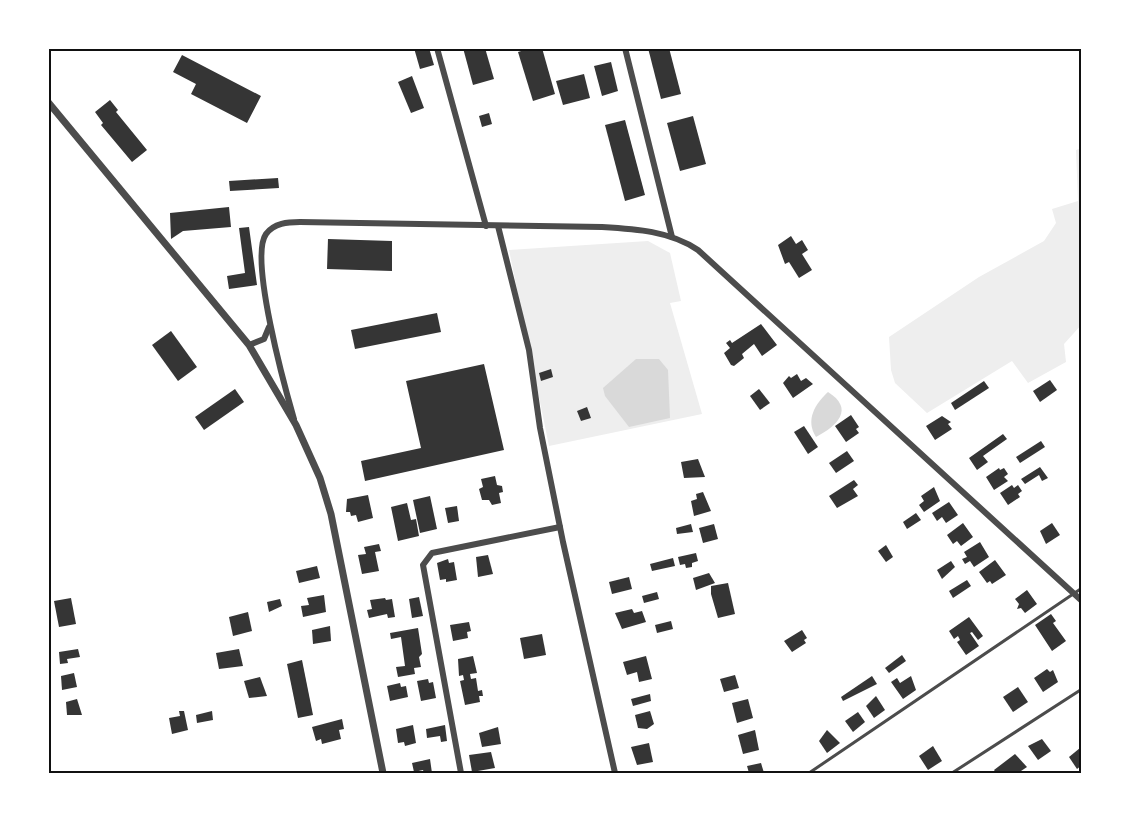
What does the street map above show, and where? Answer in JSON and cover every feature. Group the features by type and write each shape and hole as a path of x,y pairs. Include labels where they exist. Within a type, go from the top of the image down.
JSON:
{"street":[{"path":"437,48 486,226"},
{"path":"625,48 672,237"},
{"path":"48,102 249,345 296,425 320,478 330,514 383,773"},
{"path":"296,425 270,324 262,244 267,233 281,224 300,222 630,228 672,237 698,250 1082,602"},
{"path":"498,226 505,265 529,350 540,428 615,773"},
{"path":"249,345 264,339 270,324"},
{"path":"461,773 423,565 432,554 560,526"}],"lane":[{"path":"809,773 1082,588"},
{"path":"952,773 1082,689"}],"shaded area":[{"path":"1082,148 1082,324 1064,344 1066,362 1028,383 1012,361 927,413 895,383 891,370 889,337 979,277 1044,241 1056,223 1052,209 1078,201 1076,150"},
{"path":"648,241 670,253 681,301 670,303 702,414 549,446 509,250"},
{"path":"636,359 659,359 668,370 670,418 629,427 605,396 603,388"},
{"path":"828,392 836,398 842,411 831,428 816,437 811,424 813,413"}],"building":[{"path":"414,48 429,48 434,65 420,69"},
{"path":"463,48 485,48 494,79 473,85"},
{"path":"531,48 542,48 555,94 533,101 518,52"},
{"path":"648,48 669,48 681,94 661,99"},
{"path":"182,55 261,96 247,123 191,94 196,84 173,72"},
{"path":"611,62 618,91 602,96 594,66"},
{"path":"584,74 590,98 563,105 556,81"},
{"path":"412,76 424,108 411,113 398,82"},
{"path":"110,100 118,110 116,112 147,150 132,162 101,125 103,123 95,112"},
{"path":"489,113 492,124 482,127 479,116"},
{"path":"693,116 706,164 680,171 667,123"},
{"path":"625,120 645,195 625,201 605,125"},
{"path":"278,178 279,188 230,191 229,181"},
{"path":"229,207 231,227 183,231 171,239 170,213"},
{"path":"249,227 257,285 229,289 227,276 245,273 239,228"},
{"path":"791,236 796,244 802,240 808,250 802,254 812,270 799,278 789,262 785,264 778,245"},
{"path":"328,239 392,241 392,271 327,269"},
{"path":"437,313 441,332 355,349 351,330"},
{"path":"761,324 777,345 762,356 754,344 742,354 744,358 734,366 731,365 724,353 730,348 726,343 730,340 732,343"},
{"path":"171,331 197,367 178,381 152,345"},
{"path":"484,364 504,450 365,481 361,461 421,448 406,381"},
{"path":"551,369 553,377 541,381 539,373"},
{"path":"797,374 801,381 806,378 813,384 793,398 783,383 789,376 791,378"},
{"path":"1050,380 1057,390 1040,402 1033,391"},
{"path":"984,381 989,388 955,410 951,403"},
{"path":"235,389 244,402 204,430 195,417"},
{"path":"759,389 770,403 760,410 750,396"},
{"path":"587,407 591,418 581,421 577,411"},
{"path":"851,415 859,427 856,429 859,433 846,442 835,426"},
{"path":"942,416 951,422 948,424 952,429 935,440 926,426"},
{"path":"804,426 818,447 808,454 794,432"},
{"path":"1003,434 1007,439 983,456 988,462 977,470 969,458"},
{"path":"1041,441 1045,447 1020,463 1016,457"},
{"path":"847,451 854,461 836,473 829,463"},
{"path":"698,459 705,477 684,478 681,462"},
{"path":"1040,467 1048,478 1042,481 1039,475 1025,484 1021,479"},
{"path":"999,468 1000,470 1004,468 1008,474 1004,477 1008,481 994,490 986,477"},
{"path":"495,476 497,485 502,486 503,492 499,493 501,503 492,505 489,500 482,500 479,489 483,487 481,479"},
{"path":"854,480 858,485 853,489 858,496 837,508 829,496"},
{"path":"1012,485 1014,488 1018,485 1022,491 1018,494 1020,497 1008,505 1000,493"},
{"path":"934,487 940,501 924,512 919,505 924,501 921,496"},
{"path":"703,492 711,511 694,516 691,501 697,499 696,494"},
{"path":"368,495 373,518 358,522 356,515 351,516 350,512 346,512 347,499"},
{"path":"430,496 437,529 420,533 413,500"},
{"path":"949,502 958,515 946,523 942,517 937,521 932,513"},
{"path":"407,503 411,520 416,519 419,536 398,541 391,507"},
{"path":"457,506 459,521 448,523 445,508"},
{"path":"916,513 921,520 907,529 903,522"},
{"path":"963,523 973,537 961,546 957,541 953,544 947,535"},
{"path":"1052,523 1060,535 1046,544 1040,531"},
{"path":"691,524 693,532 677,534 676,528"},
{"path":"714,524 718,539 703,543 699,528"},
{"path":"980,542 989,557 974,567 970,561 965,564 962,559 967,557 964,552"},
{"path":"379,544 381,551 375,552 379,571 362,574 358,555 366,554 364,547"},
{"path":"886,545 893,557 886,562 878,551"},
{"path":"696,553 698,561 692,563 692,567 686,568 685,564 680,565 678,557"},
{"path":"488,555 493,574 478,577 476,557"},
{"path":"673,558 675,566 652,571 650,564"},
{"path":"448,559 449,563 454,562 457,580 446,582 446,579 440,580 437,563"},
{"path":"995,560 1006,575 992,584 990,581 987,583 979,572"},
{"path":"951,561 955,567 942,579 937,570"},
{"path":"317,566 320,578 299,583 296,571"},
{"path":"709,573 715,583 696,590 693,578"},
{"path":"629,577 632,589 612,594 609,582"},
{"path":"967,580 971,586 953,598 949,591"},
{"path":"728,583 735,614 718,618 711,586"},
{"path":"1027,590 1037,604 1025,613 1021,608 1017,609 1019,604 1015,599"},
{"path":"657,592 659,599 644,603 642,596"},
{"path":"324,595 326,612 303,617 301,606 309,605 307,598"},
{"path":"419,597 423,616 412,618 409,599"},
{"path":"71,598 76,624 59,627 54,601"},
{"path":"385,598 386,600 392,599 395,617 388,618 387,614 369,618 367,610 372,609 370,600"},
{"path":"280,599 282,606 269,612 267,602"},
{"path":"632,609 634,613 642,611 646,622 622,629 615,613"},
{"path":"248,612 252,631 233,636 229,617"},
{"path":"1051,614 1056,621 1053,623 1066,641 1052,651 1035,625"},
{"path":"969,617 983,636 978,640 972,632 970,633 979,646 966,655 957,642 960,640 958,636 954,639 949,631"},
{"path":"671,621 673,629 657,633 655,625"},
{"path":"469,622 471,631 467,632 468,638 453,641 450,625"},
{"path":"330,626 331,641 313,644 312,630"},
{"path":"418,628 422,654 419,657 421,667 414,668 415,674 398,677 396,667 405,666 401,637 391,639 390,633"},
{"path":"802,630 807,638 804,640 806,643 792,652 784,641"},
{"path":"542,634 546,655 524,659 520,638"},
{"path":"78,649 80,657 67,659 68,663 60,664 59,652"},
{"path":"239,649 243,666 219,669 216,653"},
{"path":"902,655 906,661 889,673 885,668"},
{"path":"473,656 477,673 470,674 471,679 476,678 478,691 482,690 483,696 479,696 480,702 465,705 460,681 464,680 463,675 459,676 458,659"},
{"path":"646,656 652,679 639,682 637,672 627,675 623,662"},
{"path":"302,660 313,715 298,718 287,664"},
{"path":"1047,669 1050,672 1053,670 1058,682 1043,692 1034,678"},
{"path":"74,673 77,687 62,690 61,676"},
{"path":"735,675 739,688 724,692 720,679"},
{"path":"872,676 877,684 843,701 841,697"},
{"path":"911,676 916,690 903,699 891,682 897,678 900,683"},
{"path":"260,677 267,696 249,698 244,681"},
{"path":"428,679 429,683 433,682 436,698 421,701 417,681"},
{"path":"400,683 401,687 406,686 408,697 390,701 387,686"},
{"path":"1018,687 1028,702 1013,712 1003,697"},
{"path":"650,694 651,701 633,706 631,699"},
{"path":"876,696 885,710 874,718 866,706"},
{"path":"77,699 82,715 67,715 66,702"},
{"path":"748,699 753,718 737,723 732,703"},
{"path":"179,711 184,711 188,730 172,734 169,718 180,716"},
{"path":"212,711 213,720 197,723 196,715"},
{"path":"650,711 654,724 647,729 638,728 635,715"},
{"path":"858,712 865,722 853,732 845,721"},
{"path":"342,719 344,729 339,730 341,739 322,744 321,739 316,741 312,727"},
{"path":"413,725 416,743 405,746 404,742 398,743 396,729"},
{"path":"445,725 447,741 441,742 440,736 427,738 426,729"},
{"path":"498,727 501,744 482,747 479,733"},
{"path":"755,730 759,750 743,754 738,735"},
{"path":"827,730 840,743 827,753 819,741"},
{"path":"1042,739 1051,751 1038,760 1028,746"},
{"path":"649,743 653,762 637,765 631,747"},
{"path":"933,746 942,761 928,770 919,756"},
{"path":"1080,748 1082,749 1082,765 1077,769 1069,757"},
{"path":"491,752 495,768 472,772 469,755"},
{"path":"1015,754 1027,767 1018,773 996,773 994,770"},
{"path":"430,759 432,773 424,773 423,770 414,772 412,763"},
{"path":"761,763 764,773 749,773 747,766"}]}
